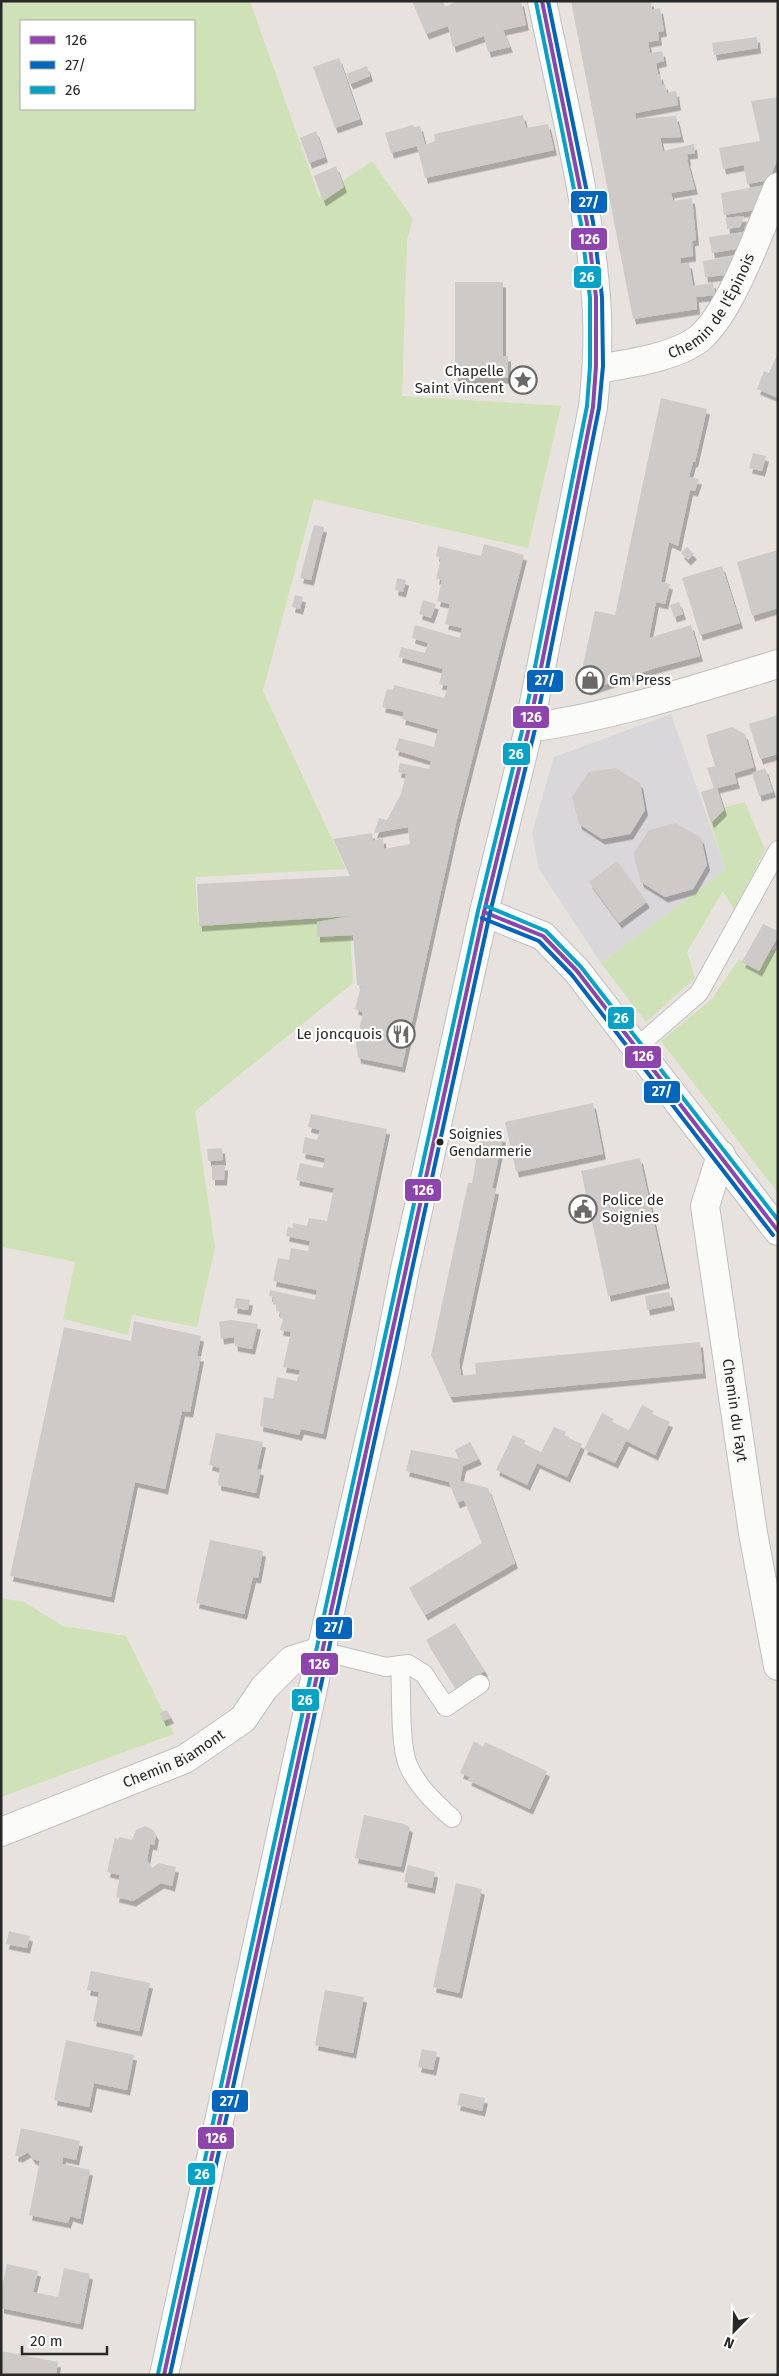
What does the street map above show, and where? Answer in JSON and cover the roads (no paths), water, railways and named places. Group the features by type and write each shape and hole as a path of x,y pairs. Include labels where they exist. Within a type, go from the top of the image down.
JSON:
{"main road":[{"path":"164,2375 321,1651 385,1371 405,1268 484,912 529,728 593,407 597,368 596,298 588,228 542,1"},
{"name":"Chemin de l'Épinois","path":"597,368 636,363 672,352 702,337 728,302 778,187"},
{"path":"529,728 574,722 644,704 778,664"},
{"path":"484,912 543,936 577,971 638,1047 778,1231"},
{"name":"Chemin du Fayt","path":"721,1155 706,1206 753,1532 778,1666"},
{"name":"Chemin Biamont","path":"1,1832 185,1759 243,1719 264,1688 292,1660 321,1651"}],"lane":[{"path":"638,1047 699,993 778,850"},
{"path":"321,1651 386,1667 408,1664 424,1674 446,1707 480,1684"},
{"path":"400,1665 403,1744 408,1765 430,1798 452,1818"}],"place":[{"name":"Chapelle Saint Vincent","path":"523,380"},
{"name":"Gm Press","path":"590,680"},
{"name":"Le joncquois","path":"401,1034"},
{"name":"Soignies Gendarmerie","path":"440,1142"},
{"name":"Police de Soignies","path":"583,1209"}]}
